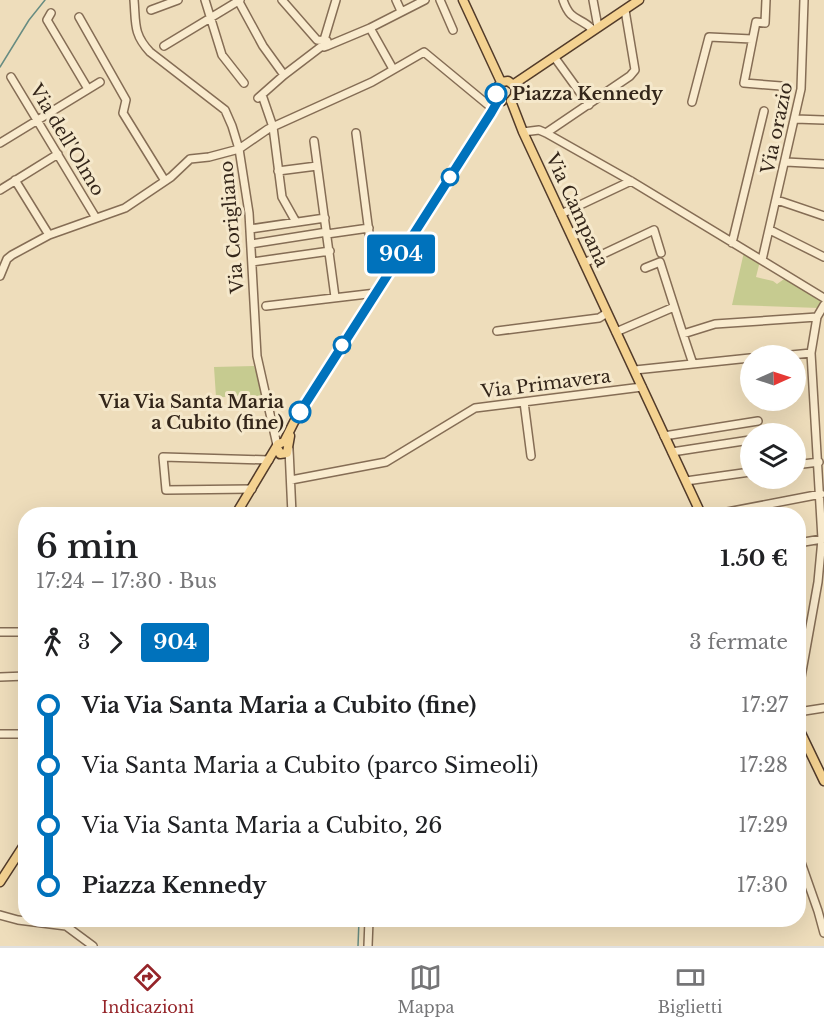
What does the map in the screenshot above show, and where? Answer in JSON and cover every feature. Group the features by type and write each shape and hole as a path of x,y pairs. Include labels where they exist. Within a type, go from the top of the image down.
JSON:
{"main road":[{"path":"463,0 501,82"},
{"path":"514,84 639,0"},
{"path":"508,81 514,84 516,93 511,101 505,102 499,99 496,90 501,82 508,81"},
{"path":"240,507 499,99"},
{"name":"Via Campana","path":"511,101 523,132 698,507"},
{"path":"282,444 294,422"},
{"path":"806,744 824,781"},
{"path":"0,882 18,854"}],"street":[{"name":"Via Corigliano","path":"134,0 136,34 141,42 159,60 225,110 232,126 239,149 250,229 256,356 273,422"},
{"path":"151,10 178,0"},
{"path":"205,0 222,55 244,83"},
{"path":"164,46 239,0 263,46 284,75"},
{"path":"282,0 312,35 324,43"},
{"path":"324,43 325,31 336,0"},
{"path":"396,0 401,11"},
{"path":"296,222 282,197 273,127 260,97 324,43 370,28 425,0"},
{"path":"440,0 453,30"},
{"path":"563,0 571,16 595,28 593,0"},
{"path":"766,0 765,23 756,22 744,84 781,86"},
{"name":"Via orazio","path":"762,260 786,162 802,78 804,0"},
{"path":"546,134 630,76 635,70 624,10"},
{"path":"51,13 47,20 88,89"},
{"path":"79,17 126,100 123,113 165,181"},
{"path":"370,28 393,69"},
{"path":"692,102 709,37 752,39"},
{"path":"0,276 3,260 49,235 125,207 165,181 190,159 209,157 239,149 273,127 372,82 424,52 493,109"},
{"path":"555,58 589,105"},
{"name":"Via dell'Olmo","path":"11,77 96,218"},
{"path":"1,140 100,82"},
{"path":"732,243 764,111"},
{"path":"795,119 824,120"},
{"path":"523,132 539,130 631,181 824,298"},
{"path":"356,133 371,248 400,256"},
{"path":"314,141 335,297"},
{"path":"0,190 58,154"},
{"path":"786,162 824,164"},
{"path":"278,171 317,166"},
{"path":"15,180 49,235"},
{"path":"561,214 631,181"},
{"path":"777,200 824,216"},
{"path":"250,229 325,218"},
{"path":"251,244 369,228"},
{"path":"584,263 654,230 662,253"},
{"path":"770,230 824,257"},
{"path":"252,262 330,251"},
{"path":"645,268 660,262 693,364"},
{"path":"266,306 376,292"},
{"path":"806,649 818,582 822,539 811,353 817,317 824,305"},
{"path":"616,332 674,307"},
{"path":"497,330 599,318 607,313"},
{"path":"683,333 715,324 817,317"},
{"path":"806,354 811,353"},
{"path":"635,370 740,359"},
{"name":"Via Primavera","path":"291,480 386,462 475,408 642,387"},
{"path":"524,402 531,456"},
{"path":"664,436 758,421"},
{"path":"273,422 288,462 292,507"},
{"path":"273,422 282,444"},
{"path":"672,452 740,442"},
{"path":"252,489 166,490 163,457 269,460"},
{"path":"806,464 819,462"},
{"path":"686,482 740,474"},
{"path":"753,507 820,494"},
{"path":"806,542 822,539"},
{"path":"0,632 18,632"},
{"path":"0,677 18,676"},
{"path":"806,711 824,708"},
{"path":"0,734 18,734"},
{"path":"806,877 824,933"},
{"path":"0,915 18,920"},
{"path":"67,927 93,946"},
{"path":"368,946 369,927"}],"green space":[{"path":"744,252 760,261 756,277 777,284 787,277 822,299 819,308 732,305"},
{"path":"254,366 265,397 216,397 214,367"}],"waterway":[{"path":"0,67 29,20 45,0"},
{"path":"358,946 359,927"}],"bus line":[{"name":"904","path":"300,412 491,113 499,99 496,94"}],"place":[{"name":"Piazza Kennedy","path":"496,94"},
{"name":"Via Via Santa Maria a Cubito (fine)","path":"300,412"}]}
